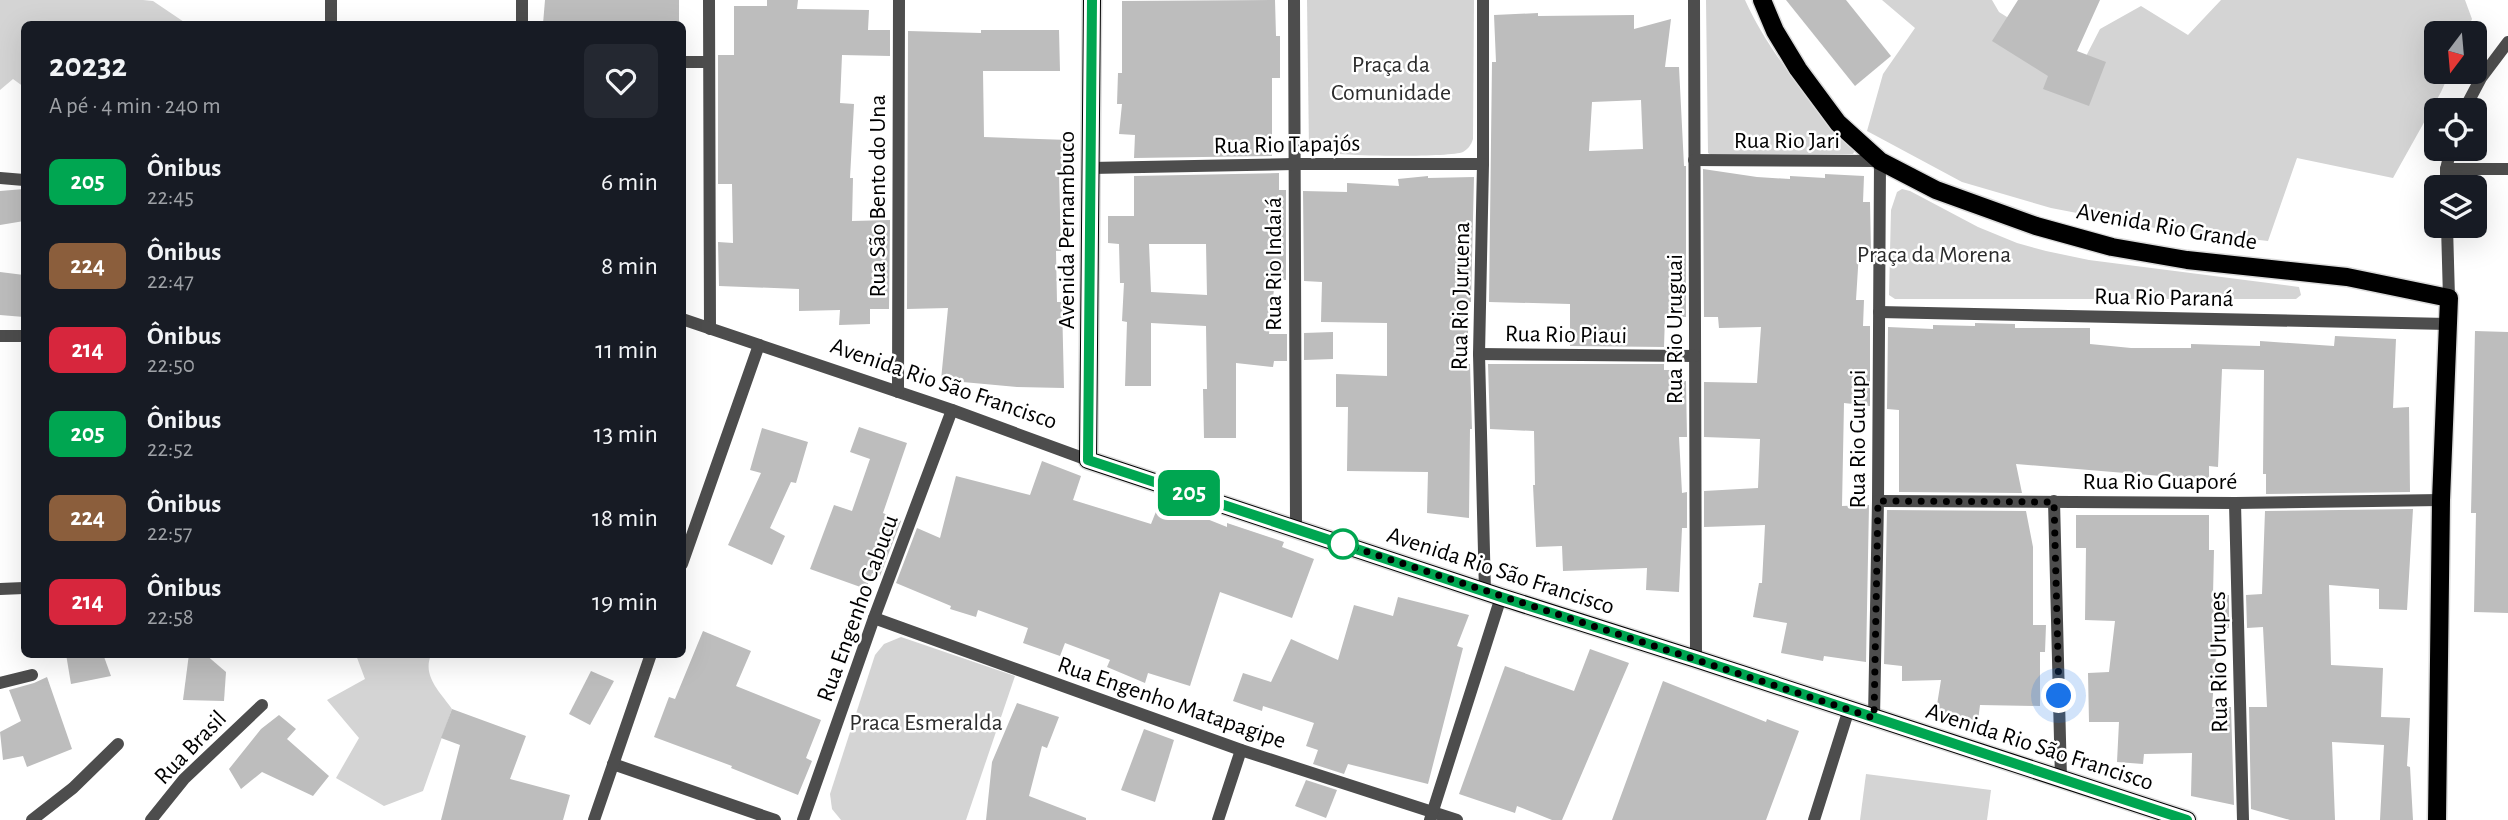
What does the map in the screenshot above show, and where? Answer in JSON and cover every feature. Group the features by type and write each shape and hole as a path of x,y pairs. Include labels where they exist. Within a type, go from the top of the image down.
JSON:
{"main road":[{"name":"Avenida Pernambuco","path":"1088,460 1092,0"},
{"name":"Avenida Rio Grande","path":"1762,0 1775,31 1817,97 1838,122 1880,161 1936,190 2036,226 2112,247 2186,260 2347,277 2449,298"},
{"path":"2437,820 2441,500 2449,298"},
{"name":"Avenida Rio São Francisco","path":"1088,460 1493,595 2061,779 2140,812 2187,820"}],"street":[{"path":"331,0 331,21"},
{"path":"522,0 522,21"},
{"path":"709,0 710,328"},
{"name":"Rua São Bento do Una","path":"898,392 899,0"},
{"name":"Rua Rio Indaiá","path":"1294,0 1296,528"},
{"name":"Rua Rio Juruena","path":"1431,816 1493,595 1479,354 1483,0"},
{"name":"Rua Rio Uruguai","path":"1694,0 1696,659"},
{"path":"2471,98 2508,42"},
{"path":"686,62 708,62"},
{"name":"Rua Rio Jari","path":"1694,160 1880,161"},
{"name":"Rua Rio Gurupi","path":"1874,718 1880,161"},
{"path":"2446,175 2448,161"},
{"name":"Rua Rio Tapajós","path":"1091,168 1483,164"},
{"path":"2446,169 2508,170"},
{"path":"0,178 21,180"},
{"path":"2447,238 2449,298"},
{"name":"Rua Rio Paraná","path":"1878,312 2448,324"},
{"name":"Avenida Rio São Francisco","path":"686,320 952,410 1088,460"},
{"path":"0,337 21,336"},
{"path":"686,554 759,345"},
{"name":"Rua Rio Piaui","path":"1479,354 1695,356"},
{"name":"Rua Engenho Cabucu","path":"803,820 874,618 952,410"},
{"name":"Rua Rio Guaporé","path":"1878,501 2235,503 2441,500"},
{"path":"2054,502 2061,779"},
{"name":"Rua Rio Urupes","path":"2235,503 2243,820"},
{"path":"0,589 21,588"},
{"name":"Rua Engenho Matapagipe","path":"874,618 1431,816 1457,820"},
{"path":"594,820 650,658"},
{"path":"0,684 32,675"},
{"name":"Rua Brasil","path":"151,820 184,779 262,705"},
{"path":"1814,820 1849,709"},
{"path":"32,820 73,788 118,744"},
{"path":"1218,820 1241,750"},
{"path":"613,764 775,820"}],"green space":[{"path":"0,0 153,1 183,21 21,21 21,85 13,79 0,90"},
{"name":"Praça da Comunidade","path":"1307,0 1474,0 1473,139 1468,148 1453,154 1411,156 1336,154 1309,149"},
{"path":"1706,0 1745,0 1780,60 1855,150 1853,154 1708,153"},
{"path":"1882,0 1992,0 1999,12 2082,64 2100,29 2141,6 2188,35 2221,0 2465,0 2472,19 2424,21 2424,84 2445,84 2438,98 2424,98 2424,122 2393,178 2297,158 2268,241 2155,228 2051,208 1962,182 1867,131 1883,74 1915,28"},
{"name":"Praça da Morena","path":"1902,189 1978,227 2017,243 2046,251 2089,260 2299,287 2301,295 2296,299 1895,299 1889,295 1891,210 1897,192"},
{"name":"Praca Esmeralda","path":"901,637 1015,676 966,820 841,820 832,809 830,794 875,655 884,644"},
{"path":"357,658 430,658 431,677 452,709 423,791 384,806 336,778 359,738 327,700 365,679"},
{"path":"1866,774 1991,790 1987,820 1860,820"}],"building":[{"path":"545,0 679,0 679,21 543,21"},
{"path":"767,0 798,0 797,9 869,10 868,30 890,30 890,56 842,55 840,103 854,104 850,178 853,178 852,221 890,220 889,309 870,309 870,324 839,325 840,310 799,311 799,289 719,286 718,242 733,243 732,184 718,184 718,55 734,55 734,6 767,6"},
{"path":"1275,0 1276,36 1280,36 1280,78 1272,78 1272,156 1134,158 1135,135 1119,134 1122,104 1117,104 1118,73 1122,73 1122,1"},
{"path":"1786,0 1846,0 1891,56 1855,86"},
{"path":"2018,0 2100,0 2077,51 2106,62 2089,106 2043,89 2048,76 1992,41"},
{"path":"1494,15 1634,15 1634,29 1671,19 1665,67 1679,67 1686,166 1686,317 1665,316 1664,347 1570,346 1570,304 1489,302 1492,62 1496,62","holes":["1641,100 1643,149 1589,151 1592,102"]},
{"path":"981,30 1059,30 1060,71 983,71 984,137 1069,140 1068,174 1059,174 1061,251 1056,251 1057,302 1062,302 1064,388 941,380 948,308 907,309 908,31 981,33"},
{"path":"1703,169 1790,179 1790,176 1825,178 1825,174 1864,176 1863,202 1870,202 1871,251 1859,252 1856,300 1864,300 1863,326 1870,326 1870,406 1844,403 1842,506 1869,505 1866,662 1824,656 1823,661 1781,653 1787,623 1753,617 1759,583 1762,583 1765,525 1704,527 1704,491 1758,488 1760,439 1704,437 1704,382 1757,383 1761,327 1719,328 1718,317 1704,317"},
{"path":"1279,173 1279,190 1286,190 1286,280 1275,280 1269,334 1287,334 1287,361 1274,361 1273,367 1236,363 1236,438 1204,438 1203,389 1207,389 1206,326 1151,323 1151,386 1125,386 1127,322 1122,321 1124,283 1120,283 1119,244 1108,243 1108,216 1134,216 1134,176","holes":["1149,244 1206,244 1207,295 1151,292"]},
{"path":"1428,176 1474,177 1467,364 1470,364 1472,429 1469,518 1427,513 1428,472 1347,471 1348,407 1336,407 1336,374 1387,376 1387,323 1321,322 1322,282 1304,281 1303,191 1347,192 1347,183 1399,186 1398,179"},
{"path":"21,189 21,222 0,225 0,191"},
{"path":"0,272 21,275 21,317 0,315"},
{"path":"1975,323 2015,324 2015,328 2090,328 2090,344 2131,348 2191,348 2191,344 2260,346 2260,341 2334,346 2335,336 2396,339 2393,408 2409,407 2410,492 2266,494 2266,474 2263,474 2264,370 2222,369 2218,467 2209,466 2209,480 2016,464 2022,493 1899,492 1899,410 1887,409 1888,327 1933,329 1933,325 1975,326"},
{"path":"2475,331 2508,332 2508,613 2474,612 2476,513 2471,513"},
{"path":"1333,332 1333,359 1304,360 1304,333"},
{"path":"1488,364 1664,364 1664,370 1672,370 1672,381 1686,381 1687,437 1679,437 1682,493 1687,492 1687,528 1682,528 1679,592 1646,590 1647,568 1563,571 1562,546 1536,547 1534,431 1490,429"},
{"path":"859,427 907,443 883,513 901,521 880,576 872,573 866,589 810,569 834,505 852,511 870,459 850,452"},
{"path":"762,428 808,442 796,483 791,482 770,528 785,536 772,565 728,545 761,473 750,470"},
{"path":"1042,461 1081,476 1073,500 1151,524 1157,509 1174,515 1177,507 1227,527 1227,523 1284,542 1282,547 1314,559 1292,618 1220,592 1190,686 1148,673 1145,683 1107,667 1110,660 1065,643 1060,656 1023,643 1028,628 978,610 976,617 950,609 951,606 896,583 917,528 940,538 956,476 1030,495"},
{"path":"2413,509 2407,610 2379,609 2379,589 2329,585 2331,665 2383,668 2381,717 2410,718 2407,766 2410,767 2413,820 2380,820 2384,745 2332,742 2335,820 2290,820 2251,809 2249,707 2267,707 2263,627 2247,628 2246,595 2262,594 2265,511"},
{"path":"1887,510 2026,511 2033,547 2033,625 2046,625 2045,652 2040,652 2040,706 1980,705 1978,721 1936,711 1941,680 1902,681 1902,666 1884,664"},
{"path":"2076,515 2209,515 2209,550 2214,550 2213,595 2229,595 2229,628 2218,629 2212,707 2231,707 2234,805 2191,796 2192,753 2144,754 2143,764 2117,762 2119,722 2089,722 2088,673 2109,672 2115,621 2085,620 2086,548 2076,548"},
{"path":"1398,597 1469,615 1457,646 1463,648 1428,784 1348,764 1344,774 1313,764 1318,750 1306,746 1314,723 1263,706 1262,711 1233,701 1243,673 1271,682 1291,639 1338,660 1354,605 1393,616"},
{"path":"703,631 751,651 736,686 821,720 806,758 812,761 798,795 731,768 732,766 654,737 669,697 675,699"},
{"path":"1590,649 1629,663 1562,820 1552,820 1517,806 1515,813 1459,794 1505,666 1574,691"},
{"path":"67,658 104,658 111,676 71,684"},
{"path":"188,658 210,658 226,672 224,701 183,700"},
{"path":"591,671 614,681 590,725 569,714"},
{"path":"47,677 72,749 27,767 23,756 3,760 0,732 21,721 9,690"},
{"path":"1663,681 1766,722 1767,719 1799,731 1766,820 1612,820"},
{"path":"1017,703 1059,717 1047,748 1042,746 1029,796 1086,820 986,820 992,762"},
{"path":"452,709 526,736 510,779 570,795 563,820 441,820 460,745 441,738"},
{"path":"279,715 296,729 287,739 329,776 313,796 262,772 241,789 229,769 261,729"},
{"path":"1144,729 1174,740 1155,802 1121,790"},
{"path":"1306,780 1337,790 1326,818 1295,806"}],"bus line":[{"name":"205","path":"1092,0 1088,460 2187,820"}],"route":[{"path":"1343,544 1874,718 1878,501 2054,502 2059,696"}]}
